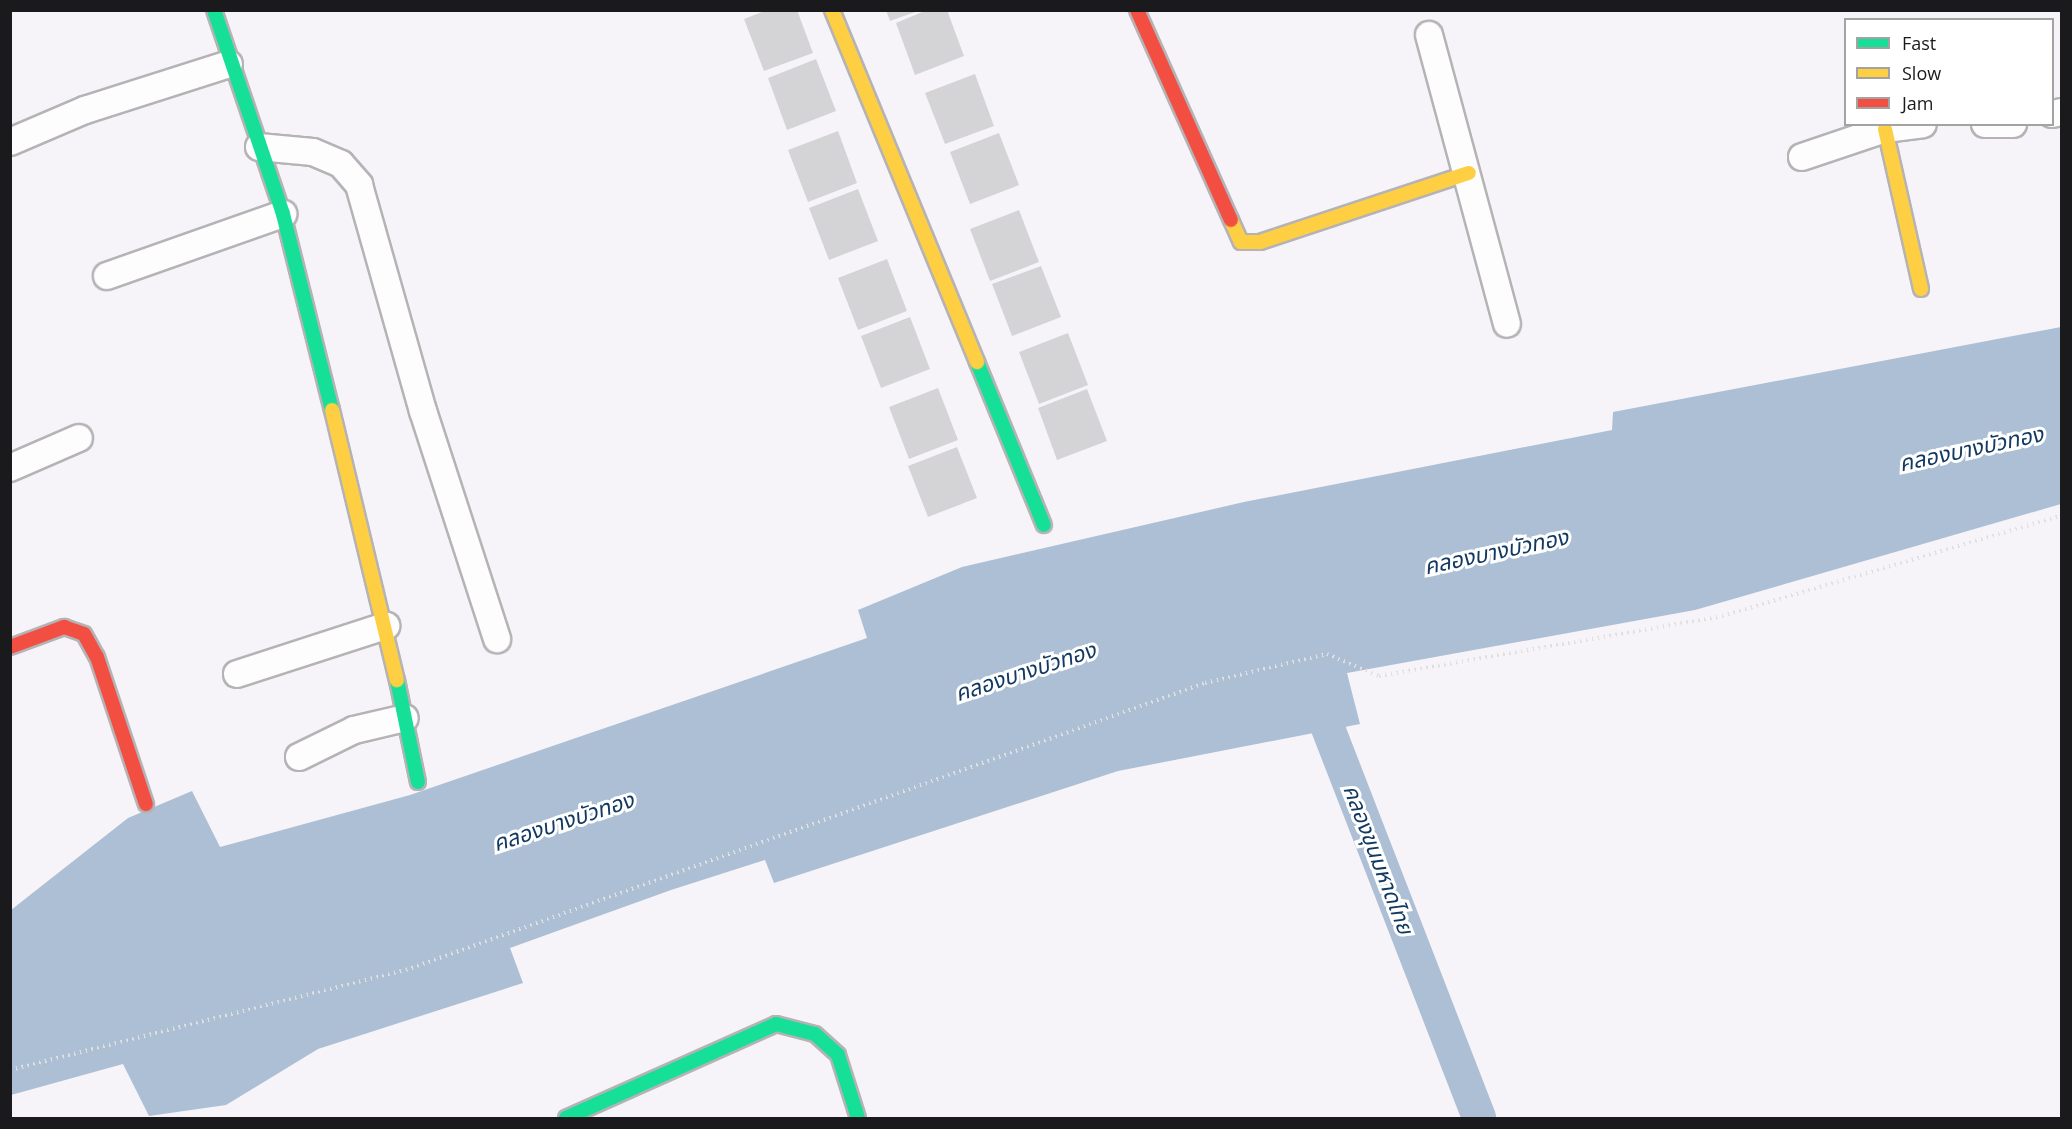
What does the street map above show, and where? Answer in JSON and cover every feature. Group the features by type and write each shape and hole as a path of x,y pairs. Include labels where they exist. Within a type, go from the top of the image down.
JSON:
{"street":[{"path":"214,10 229,64 283,214 386,626 418,782"},
{"path":"832,10 1044,525"},
{"path":"1137,10 1241,242 1260,242 1469,173"},
{"path":"1429,35 1469,173 1507,324"},
{"path":"10,142 85,110 229,64"},
{"path":"1802,157 1886,129 1908,126"},
{"path":"1886,129 1921,289"},
{"path":"259,147 313,152 341,164 359,185 423,411 497,639"},
{"path":"107,276 283,214"},
{"path":"10,468 78,438"},
{"path":"237,674 386,626"},
{"path":"10,647 64,627 84,634 97,657 146,804"},
{"path":"299,757 354,730 405,718"},
{"path":"566,1119 776,1024 815,1034 838,1055 858,1119"}],"path":[{"path":"10,1070 406,970 1205,683 1328,654 1379,676 1722,616 2061,515"}],"water":[{"name":"คลองบางบัวทอง","path":"2061,327 2061,504 1695,610 1347,673 1360,724 1118,771 774,883 765,860 671,890 510,948 523,983 318,1049 226,1105 149,1116 123,1064 11,1095 11,910 128,818 192,791 220,847 410,795 867,638 858,610 962,567 1244,502 1612,430 1613,412"}],"building":[{"path":"767,10 797,10 813,53 764,71 744,19"},
{"path":"886,10 918,10 918,11 890,21"},
{"path":"927,10 947,10 964,56 915,75 896,23"},
{"path":"816,59 836,111 787,130 768,78"},
{"path":"975,74 994,126 945,144 925,93"},
{"path":"838,131 857,183 808,202 788,150"},
{"path":"999,133 1019,185 970,204 950,152"},
{"path":"858,189 878,241 829,260 809,208"},
{"path":"1019,210 1039,262 990,281 970,229"},
{"path":"887,259 907,311 858,330 838,278"},
{"path":"1041,266 1061,317 1012,336 992,284"},
{"path":"910,317 930,369 881,388 861,336"},
{"path":"1068,333 1088,385 1039,404 1019,352"},
{"path":"938,388 958,440 909,459 889,407"},
{"path":"1087,389 1107,441 1057,460 1038,408"},
{"path":"957,447 977,498 928,517 908,466"}],"waterway":[{"name":"คลองขุนมหาดไทย","path":"1312,687 1479,1118"}],"traffic: fast":[{"path":"214,10 283,214 332,410"},
{"path":"977,362 1044,525"},
{"path":"397,680 418,782"},
{"path":"566,1118 776,1024 815,1034 838,1055 858,1118"}],"traffic: slow":[{"path":"832,10 977,362"},
{"path":"1885,129 1921,289"},
{"path":"1231,220 1241,242 1260,242 1469,173"},
{"path":"332,410 397,680"}],"traffic: jam":[{"path":"1137,10 1231,220"},
{"path":"10,647 64,627 84,634 97,657 146,804"}]}
